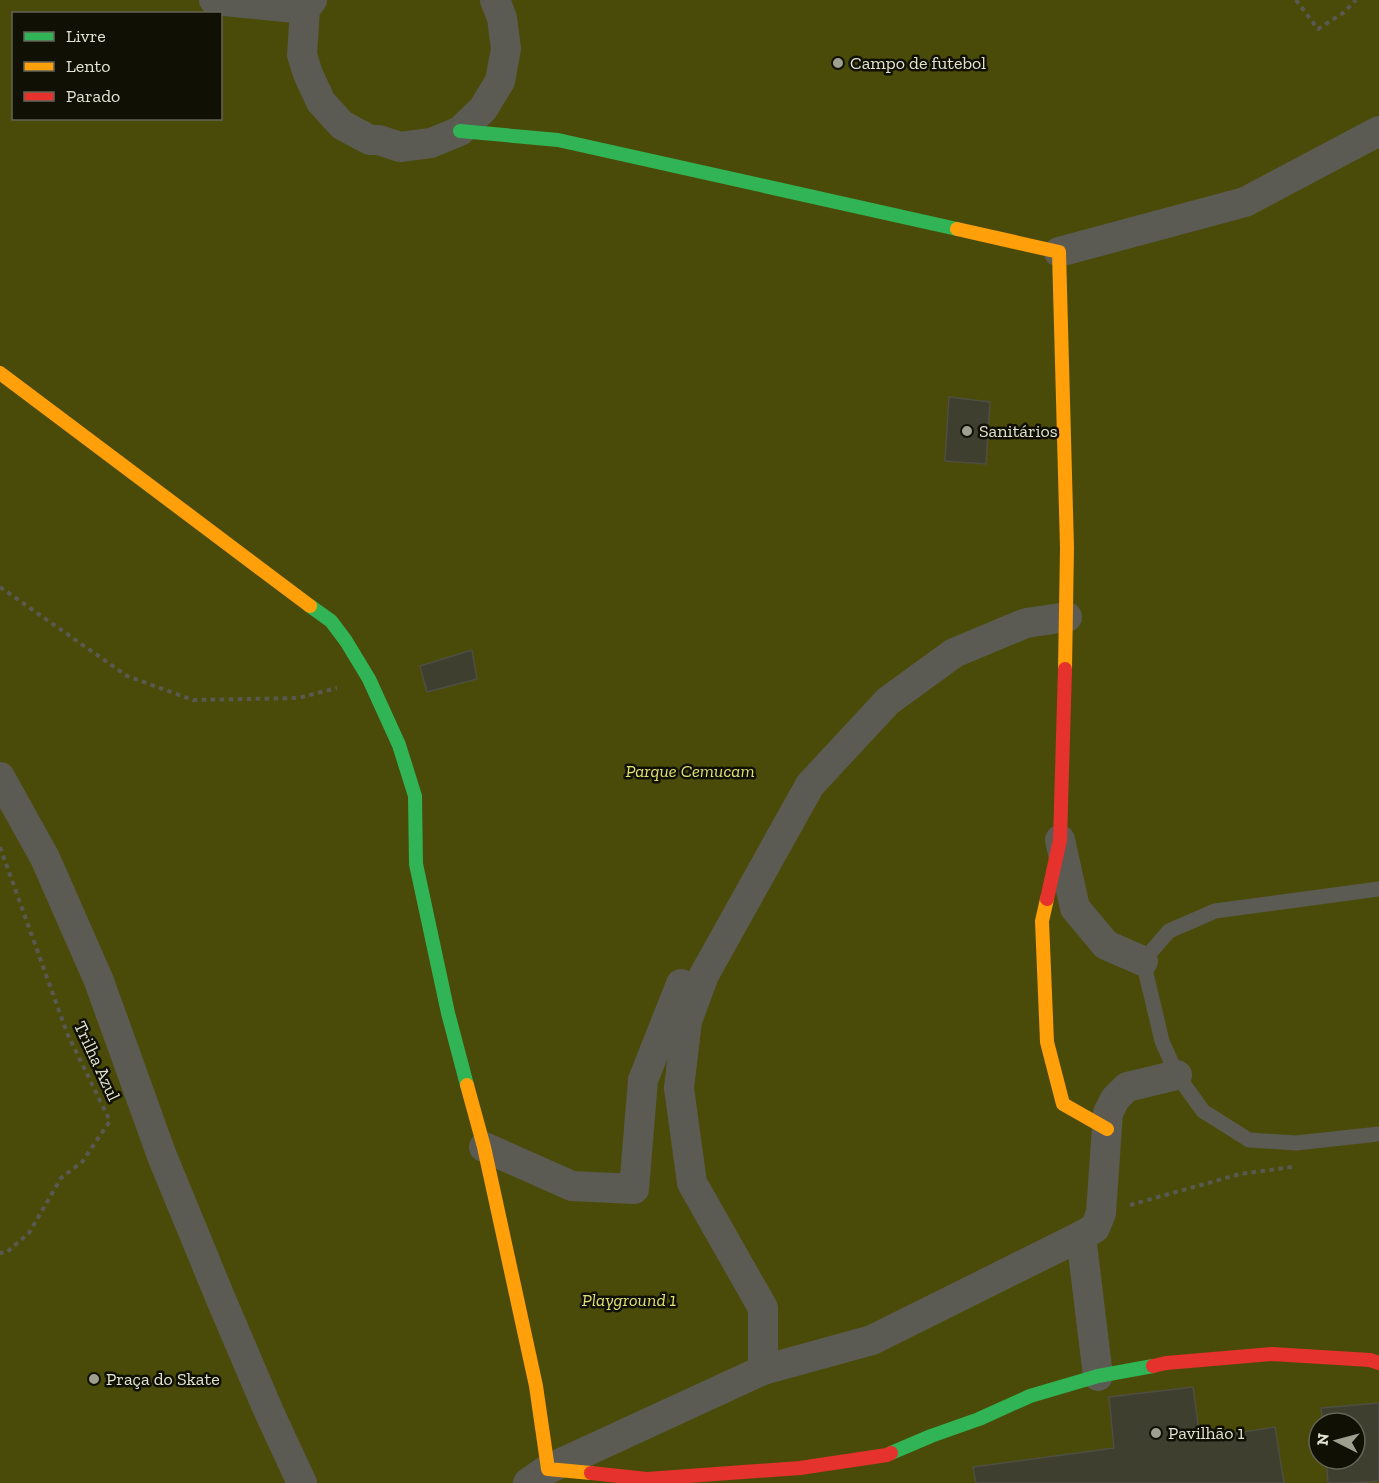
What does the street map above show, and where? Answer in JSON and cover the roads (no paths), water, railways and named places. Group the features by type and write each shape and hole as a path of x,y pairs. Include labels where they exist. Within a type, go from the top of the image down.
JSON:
{"street":[{"path":"214,0 309,5 302,55 321,102 342,125 370,140 379,140 400,147 431,143 460,131 483,109 500,81 506,50 502,18 495,0"},
{"path":"460,131 558,140 1059,252 1245,202 1379,131"},
{"path":"1059,252 1067,617 1060,840 1042,921 1047,1042 1063,1104 1107,1129"},
{"path":"0,373 331,621 369,679 399,745 415,796 416,864 448,1013 484,1147 536,1386 538,1476"},
{"path":"484,1147 572,1186 634,1189 643,1080 688,968 791,782 877,691 954,653 1026,623 1067,617"},
{"path":"763,1370 763,1308 692,1183 679,1088 687,1021 704,975 810,785 888,701 954,653"},
{"path":"0,777 45,858 99,981 162,1156 220,1298 302,1483"},
{"path":"1060,840 1075,908 1106,945 1143,961"},
{"path":"538,1476 763,1370 872,1340 1095,1228 1101,1213 1108,1113 1115,1099 1127,1087 1177,1075"},
{"path":"1081,1236 1098,1376"},
{"path":"538,1476 647,1479 800,1468 887,1455 979,1419 1030,1396 1098,1376 1166,1363 1272,1354 1371,1360 1379,1363"}],"lane":[{"path":"1379,889 1215,911 1169,931 1143,961 1152,991 1162,1041 1177,1075 1203,1111 1249,1140 1296,1143 1379,1134"}],"place":[{"name":"Campo de futebol","path":"838,63"},
{"name":"Sanitários","path":"967,431"},
{"name":"Praça do Skate","path":"94,1379"},
{"name":"Pavilhão 1","path":"1156,1433"}],"park label":[{"name":"Parque Cemucam","path":"690,771"},
{"name":"Playground 1","path":"629,1300"}]}
